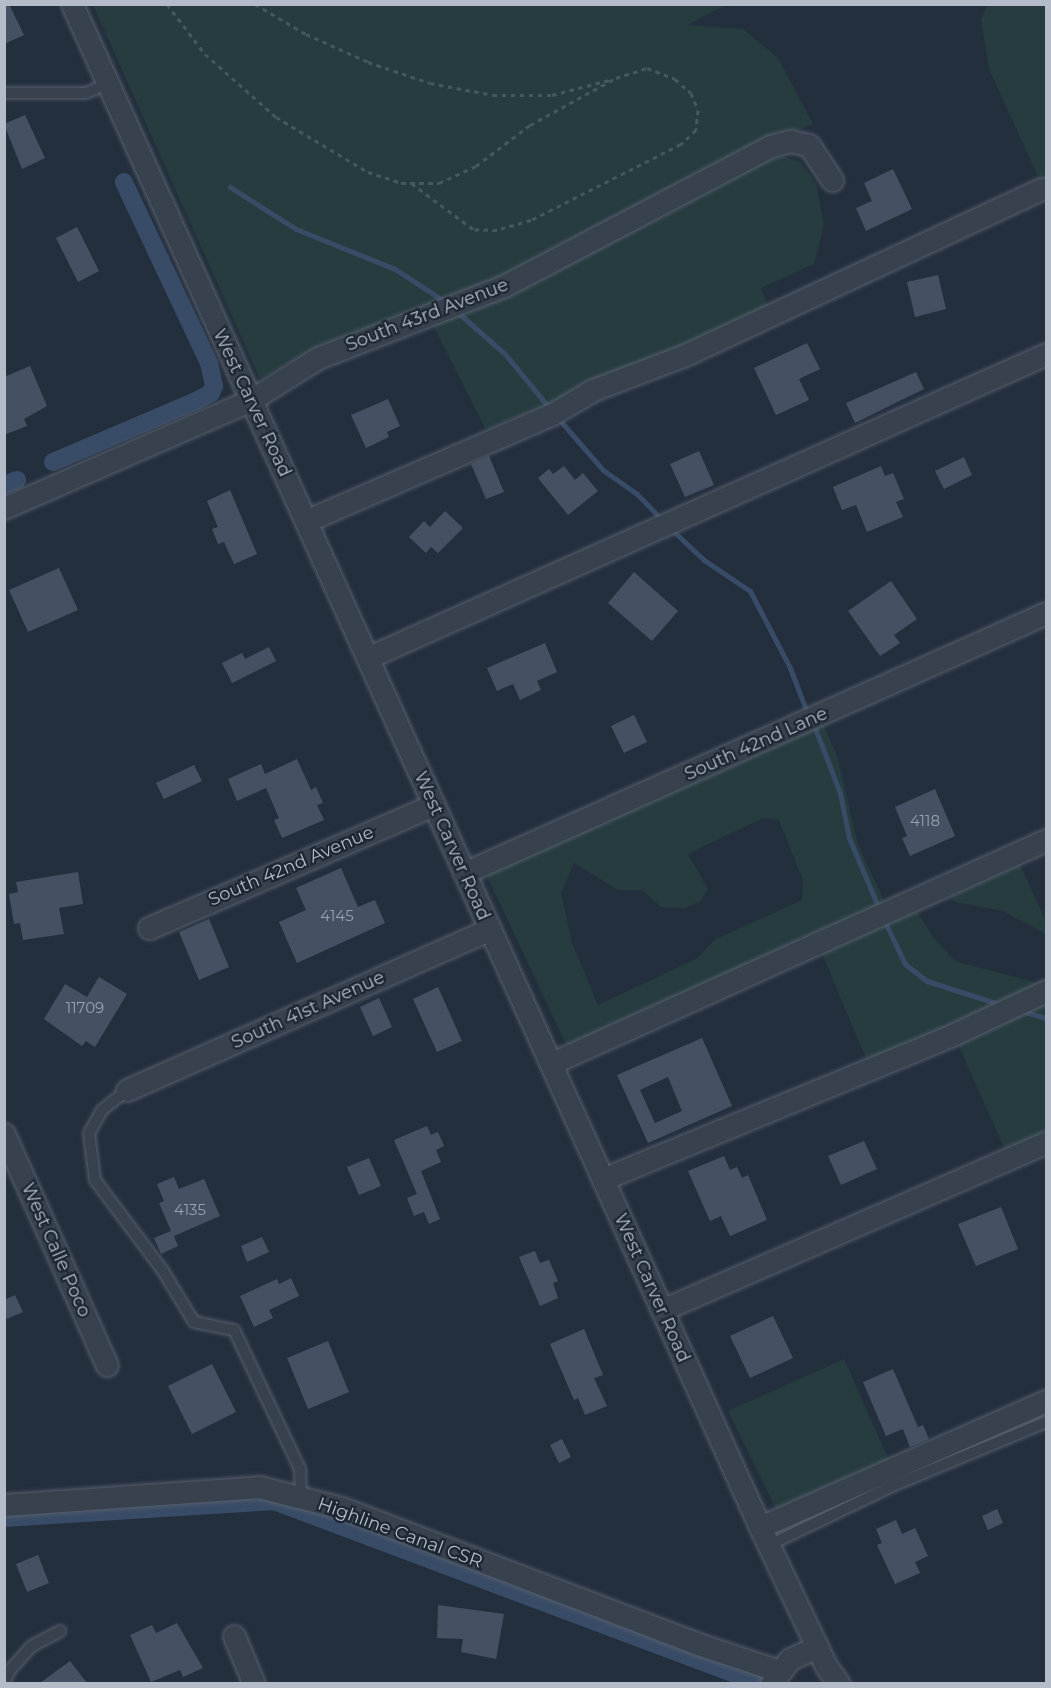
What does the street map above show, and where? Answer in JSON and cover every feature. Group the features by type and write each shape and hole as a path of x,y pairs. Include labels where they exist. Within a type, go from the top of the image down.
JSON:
{"street":[{"name":"West Carver Road","path":"72,4 249,401 306,521 765,1536 817,1647 839,1683"},
{"name":"South 43rd Avenue","path":"4,508 249,401 318,358 453,308 570,254 771,146 790,141 809,145 832,180"},
{"path":"306,521 554,412 593,390 685,355 1041,189"},
{"path":"368,658 1047,354"},
{"name":"South 42nd Lane","path":"464,873 1047,613"},
{"name":"South 42nd Avenue","path":"149,928 433,805"},
{"path":"552,1063 1047,840"},
{"name":"South 41st Avenue","path":"127,1090 490,930"},
{"path":"603,1179 950,1036 1047,991"},
{"name":"West Calle Poco","path":"4,1134 107,1365"},
{"path":"662,1310 1047,1142"},
{"path":"765,1536 1047,1401"},
{"name":"Highline Canal CSR","path":"4,1505 259,1487 342,1508 775,1677"},
{"path":"234,1636 254,1683"},
{"path":"775,1677 790,1659 817,1647"}],"lane":[{"path":"4,93 86,93 107,84"},
{"path":"127,1090 102,1110 89,1133 96,1180 163,1271 194,1322 234,1330 270,1398 300,1469 301,1498"},
{"path":"765,1536 1047,1422"},
{"path":"4,1682 11,1669 32,1646 60,1631"}],"path":[{"path":"167,4 205,54 276,117 368,172 411,183 439,183 476,166 530,125 616,78"},
{"path":"255,4 306,34 368,62 430,82 493,95 552,95 647,68 675,79 691,93 698,110 696,130 681,144 531,220 497,230 473,229 411,183"}],"green space":[{"path":"93,5 726,5 687,25 743,29 778,58 813,124 750,149 555,253 421,314 319,345 260,379"},
{"path":"988,5 1046,5 1046,183 1042,185 989,69 981,19"},
{"path":"783,156 800,162 816,183 824,225 814,264 761,288 768,306 669,354 486,430 433,325 575,261 754,163"},
{"path":"823,723 838,759 858,845 887,907 569,1050 485,872","holes":["763,818 779,820 803,880 802,900 714,940 698,958 598,1005 572,943 561,893 574,863 618,890 642,890 661,907 685,908 701,901 708,889 688,854"]},
{"path":"1018,860 1046,922 1046,934 1003,911 954,902 949,893"},
{"path":"917,911 932,936 955,961 1041,984 868,1063 821,951"},
{"path":"1046,999 1046,1134 1006,1152 957,1042"},
{"path":"844,1359 891,1465 777,1511 728,1411"}],"building":[{"path":"4,4 9,4 24,35 4,44"},
{"path":"25,115 45,158 22,169 4,124"},
{"path":"893,169 912,209 866,231 856,208 872,201 864,183"},
{"path":"77,227 99,271 78,282 56,238"},
{"path":"938,275 946,309 915,317 907,282"},
{"path":"807,343 820,369 799,379 809,400 776,415 754,368"},
{"path":"30,366 47,406 24,419 27,426 4,435 4,377"},
{"path":"916,372 924,389 855,423 846,403"},
{"path":"388,399 400,426 387,432 389,437 366,448 351,415"},
{"path":"699,451 714,485 685,497 670,464"},
{"path":"489,456 504,492 486,499 471,464"},
{"path":"964,457 972,475 944,489 935,471"},
{"path":"564,466 575,480 583,473 598,491 568,515 538,478 549,469 553,474"},
{"path":"881,466 885,476 893,473 904,499 896,502 903,517 867,532 856,505 842,510 833,487"},
{"path":"230,490 257,554 234,564 224,542 218,544 212,529 218,527 207,501"},
{"path":"445,511 463,528 438,553 431,547 426,553 409,537 424,521 430,527"},
{"path":"59,568 78,610 28,632 9,590"},
{"path":"634,572 678,611 652,641 608,603"},
{"path":"891,581 917,619 894,635 900,643 880,656 848,611"},
{"path":"545,643 557,672 537,681 541,690 520,700 513,684 497,691 487,668"},
{"path":"269,647 276,661 232,683 222,663 242,653 245,659"},
{"path":"634,715 647,742 624,753 611,726"},
{"path":"297,759 311,790 316,787 323,803 317,805 324,820 282,838 274,820 279,818 266,788 237,801 228,779 261,764 265,774"},
{"path":"194,765 202,781 164,799 156,783"},
{"path":"935,789 955,836 910,856 902,838 907,836 895,807"},
{"path":"341,868 358,907 375,900 385,923 297,963 279,922 306,910 296,888"},
{"path":"78,872 83,904 59,908 64,934 23,940 20,923 14,924 9,894 18,892 16,882"},
{"path":"209,919 229,967 199,980 179,932"},
{"path":"99,977 127,994 95,1047 86,1041 82,1046 44,1019 65,984 87,997"},
{"path":"438,987 462,1041 437,1052 413,999"},
{"path":"379,998 392,1027 373,1036 360,1007"},
{"path":"702,1038 732,1106 648,1143 617,1075","holes":["668,1077 682,1111 655,1123 640,1090"]},
{"path":"427,1126 431,1135 438,1132 444,1146 436,1150 441,1162 421,1171 440,1219 429,1224 424,1212 414,1216 407,1198 417,1194 394,1140"},
{"path":"864,1141 877,1169 841,1185 828,1156"},
{"path":"724,1156 730,1170 737,1167 742,1178 748,1175 767,1220 730,1236 721,1216 710,1221 688,1171"},
{"path":"369,1158 381,1186 359,1195 347,1167"},
{"path":"174,1177 179,1189 204,1179 220,1216 174,1236 178,1246 161,1254 154,1238 171,1231 159,1203 164,1201 157,1184"},
{"path":"1001,1207 1018,1249 976,1266 958,1224"},
{"path":"262,1237 269,1252 247,1262 241,1246"},
{"path":"535,1251 540,1263 549,1260 558,1281 553,1283 558,1298 540,1306 519,1257"},
{"path":"291,1278 299,1296 269,1310 273,1318 254,1327 240,1296 277,1279 279,1284"},
{"path":"15,1295 23,1312 4,1320 4,1300"},
{"path":"773,1316 793,1358 750,1378 730,1336"},
{"path":"584,1329 603,1375 594,1378 607,1406 585,1415 578,1398 574,1400 550,1344"},
{"path":"328,1341 349,1392 308,1409 287,1358"},
{"path":"212,1364 236,1412 192,1434 168,1386"},
{"path":"893,1369 918,1427 923,1425 929,1439 910,1447 903,1429 886,1436 863,1382"},
{"path":"562,1439 571,1457 559,1463 550,1445"},
{"path":"997,1509 1003,1523 988,1530 982,1516"},
{"path":"896,1520 902,1534 915,1528 928,1556 915,1562 920,1573 895,1584 877,1545 882,1543 876,1529"},
{"path":"38,1555 49,1583 27,1592 16,1564"},
{"path":"438,1605 504,1614 496,1659 461,1652 463,1639 437,1638"},
{"path":"177,1623 203,1668 183,1677 180,1670 151,1682 130,1635 152,1625 156,1633"},
{"path":"70,1661 87,1683 40,1683"}],"waterway":[{"path":"53,462 196,401 211,393 214,386 209,363 124,182"},
{"path":"230,187 296,229 395,269 447,303"},
{"path":"456,311 505,354 551,410"},
{"path":"557,417 603,470 637,494 663,521"},
{"path":"4,485 17,480"},
{"path":"670,528 704,560 750,591 790,668 808,715"},
{"path":"813,723 840,793 849,838 880,911"},
{"path":"884,920 905,964 927,981 1002,1005"},
{"path":"1019,1010 1046,1018"},
{"path":"4,1518 274,1501 762,1684"}]}
